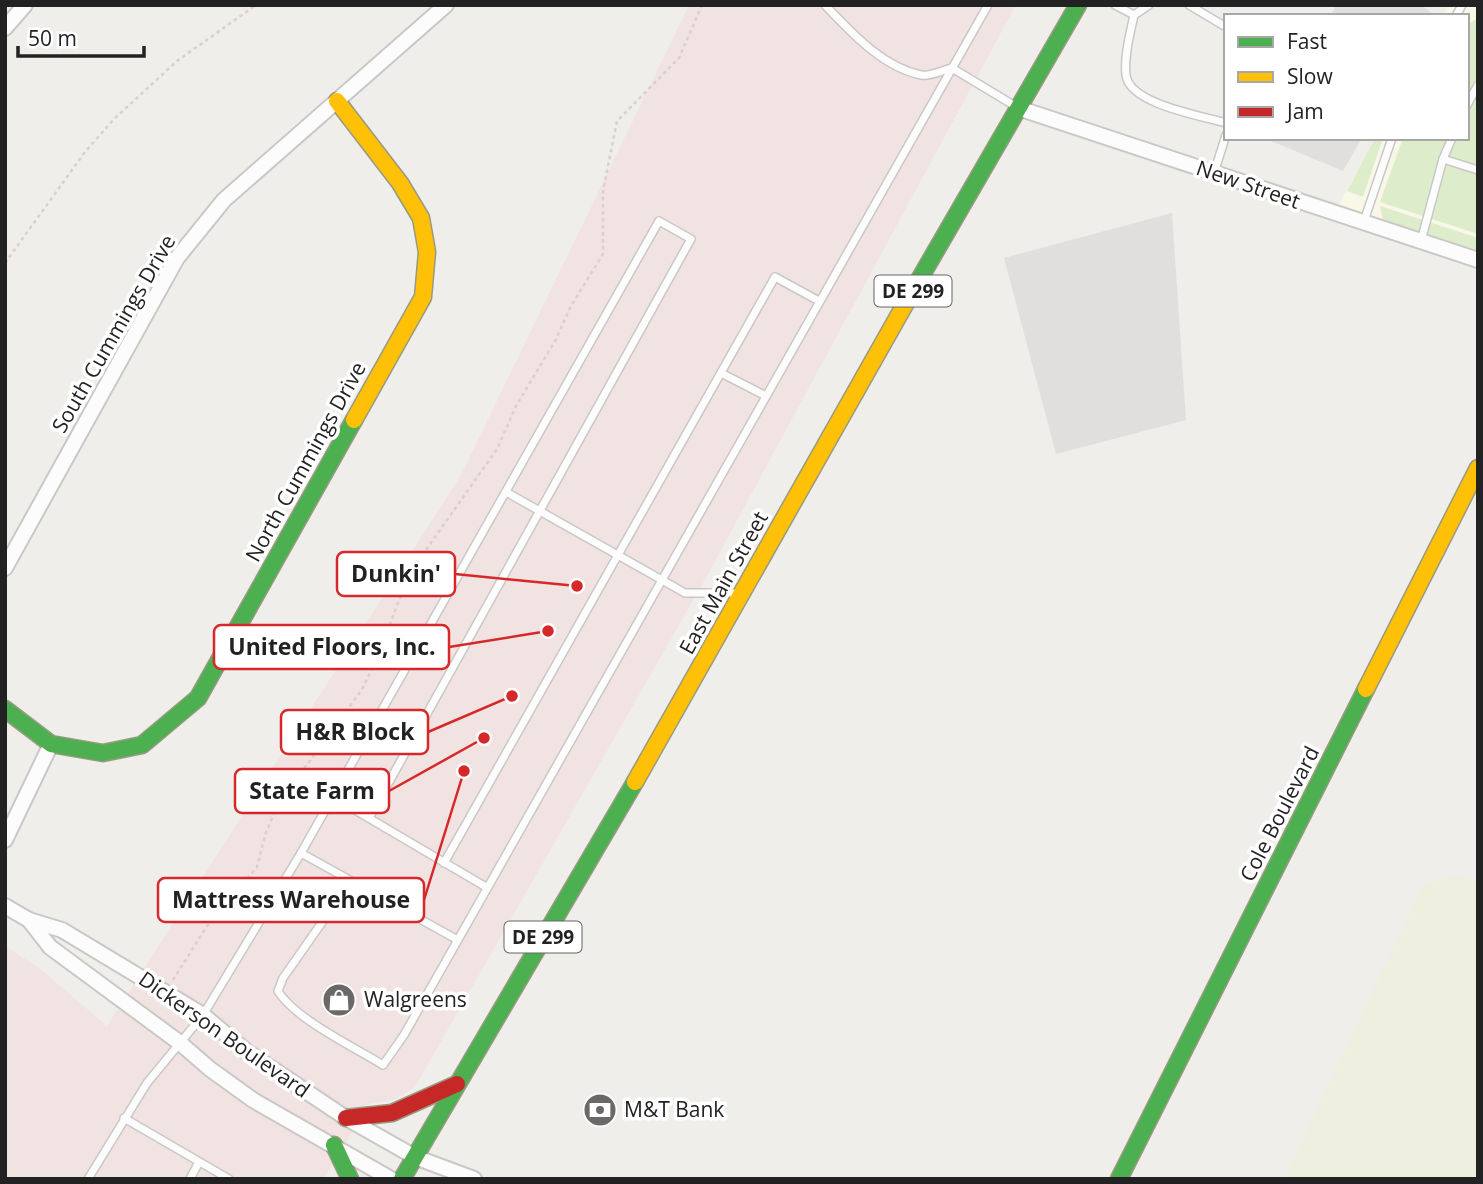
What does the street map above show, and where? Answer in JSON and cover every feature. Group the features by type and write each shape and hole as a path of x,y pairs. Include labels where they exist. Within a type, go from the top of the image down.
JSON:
{"street":[{"path":"5,28 25,5"},
{"name":"South Cummings Drive","path":"5,568 177,258 224,200 446,5"},
{"name":"East Main Street","path":"402,1179 686,695 742,592 1078,5"},
{"name":"North Cummings Drive","path":"51,744 103,753 142,745 198,698 423,297 427,252 421,218 400,183 337,102"},
{"name":"New Street","path":"1018,108 1478,260"},
{"name":"Cole Boulevard","path":"1119,1179 1478,468"},
{"path":"5,709 51,744 5,840"},
{"name":"Dickerson Boulevard","path":"5,906 29,920 62,930 203,1015 247,1052 346,1118 415,1157 474,1179"},
{"name":"Dickerson Boulevard","path":"29,920 50,947 253,1100 391,1179"},
{"path":"346,1118 393,1113 457,1084"},
{"path":"334,1145 350,1179"}],"lane":[{"path":"825,5 855,37 875,53 923,76 952,68 1018,108"},
{"path":"351,881 283,978 278,991 284,1002 308,1019 383,1065 404,1035 456,939 988,5"},
{"path":"1115,5 1134,15"},
{"path":"1149,5 1134,15 1127,48 1126,78 1133,90 1150,101 1224,122"},
{"path":"1189,5 1224,26"},
{"path":"1470,95 1478,85"},
{"path":"1214,173 1224,140"},
{"path":"1363,223 1391,140"},
{"path":"1421,242 1443,159 1451,140"},
{"path":"1443,159 1478,170"},
{"path":"88,1179 147,1083 203,1015 301,853 659,221 691,239 369,818"},
{"path":"444,863 775,277 819,301"},
{"path":"721,373 765,396"},
{"path":"506,492 685,593 742,592"},
{"path":"333,797 486,887"},
{"path":"301,853 456,939"},
{"path":"124,1118 229,1179"},
{"path":"190,1179 199,1162"}],"path":[{"path":"5,263 85,152 114,119 177,61 256,5"},
{"path":"173,980 207,926 257,867 265,835 278,804 361,691 416,564 491,460 516,406 603,254 603,191 617,121 679,58 702,5"}],"shaded area":[{"path":"689,5 1016,5 707,576 415,1087 395,1099 369,1104 324,1179 5,1179 5,946 38,967 107,1026 461,475"},
{"path":"1336,5 1421,5 1431,12 1430,14 1332,14"},
{"path":"1449,5 1478,5 1478,251 1338,206 1374,140 1469,140 1469,14 1444,14"},
{"path":"1269,140 1361,140 1343,171"},
{"path":"1172,213 1186,420 1056,454 1004,258"}],"green space":[{"path":"1478,18 1478,234 1380,202 1402,140 1469,140 1469,24"},
{"path":"1374,140 1382,140 1363,197 1347,191"},
{"path":"1380,206 1478,238 1478,251 1383,220"},
{"path":"1451,876 1478,880 1478,1179 1284,1179 1423,885"}],"traffic: fast":[{"path":"912,292 1078,5"},
{"path":"5,709 51,744 103,753 142,745 198,698 354,420"},
{"path":"1119,1179 1366,689"},
{"path":"402,1179 635,782"},
{"path":"334,1145 350,1179"}],"traffic: slow":[{"path":"337,101 400,183 421,218 427,252 423,297 354,420"},
{"path":"635,782 912,292"},
{"path":"1366,689 1478,468"}],"traffic: jam":[{"path":"346,1118 392,1113 457,1084"}],"place":[{"name":"Dunkin'","path":"577,586"},
{"name":"United Floors, Inc.","path":"548,631"},
{"name":"H&R Block","path":"512,696"},
{"name":"State Farm","path":"484,738"},
{"name":"Mattress Warehouse","path":"464,771"},
{"name":"Walgreens","path":"339,1000"},
{"name":"M&T Bank","path":"600,1110"}]}
